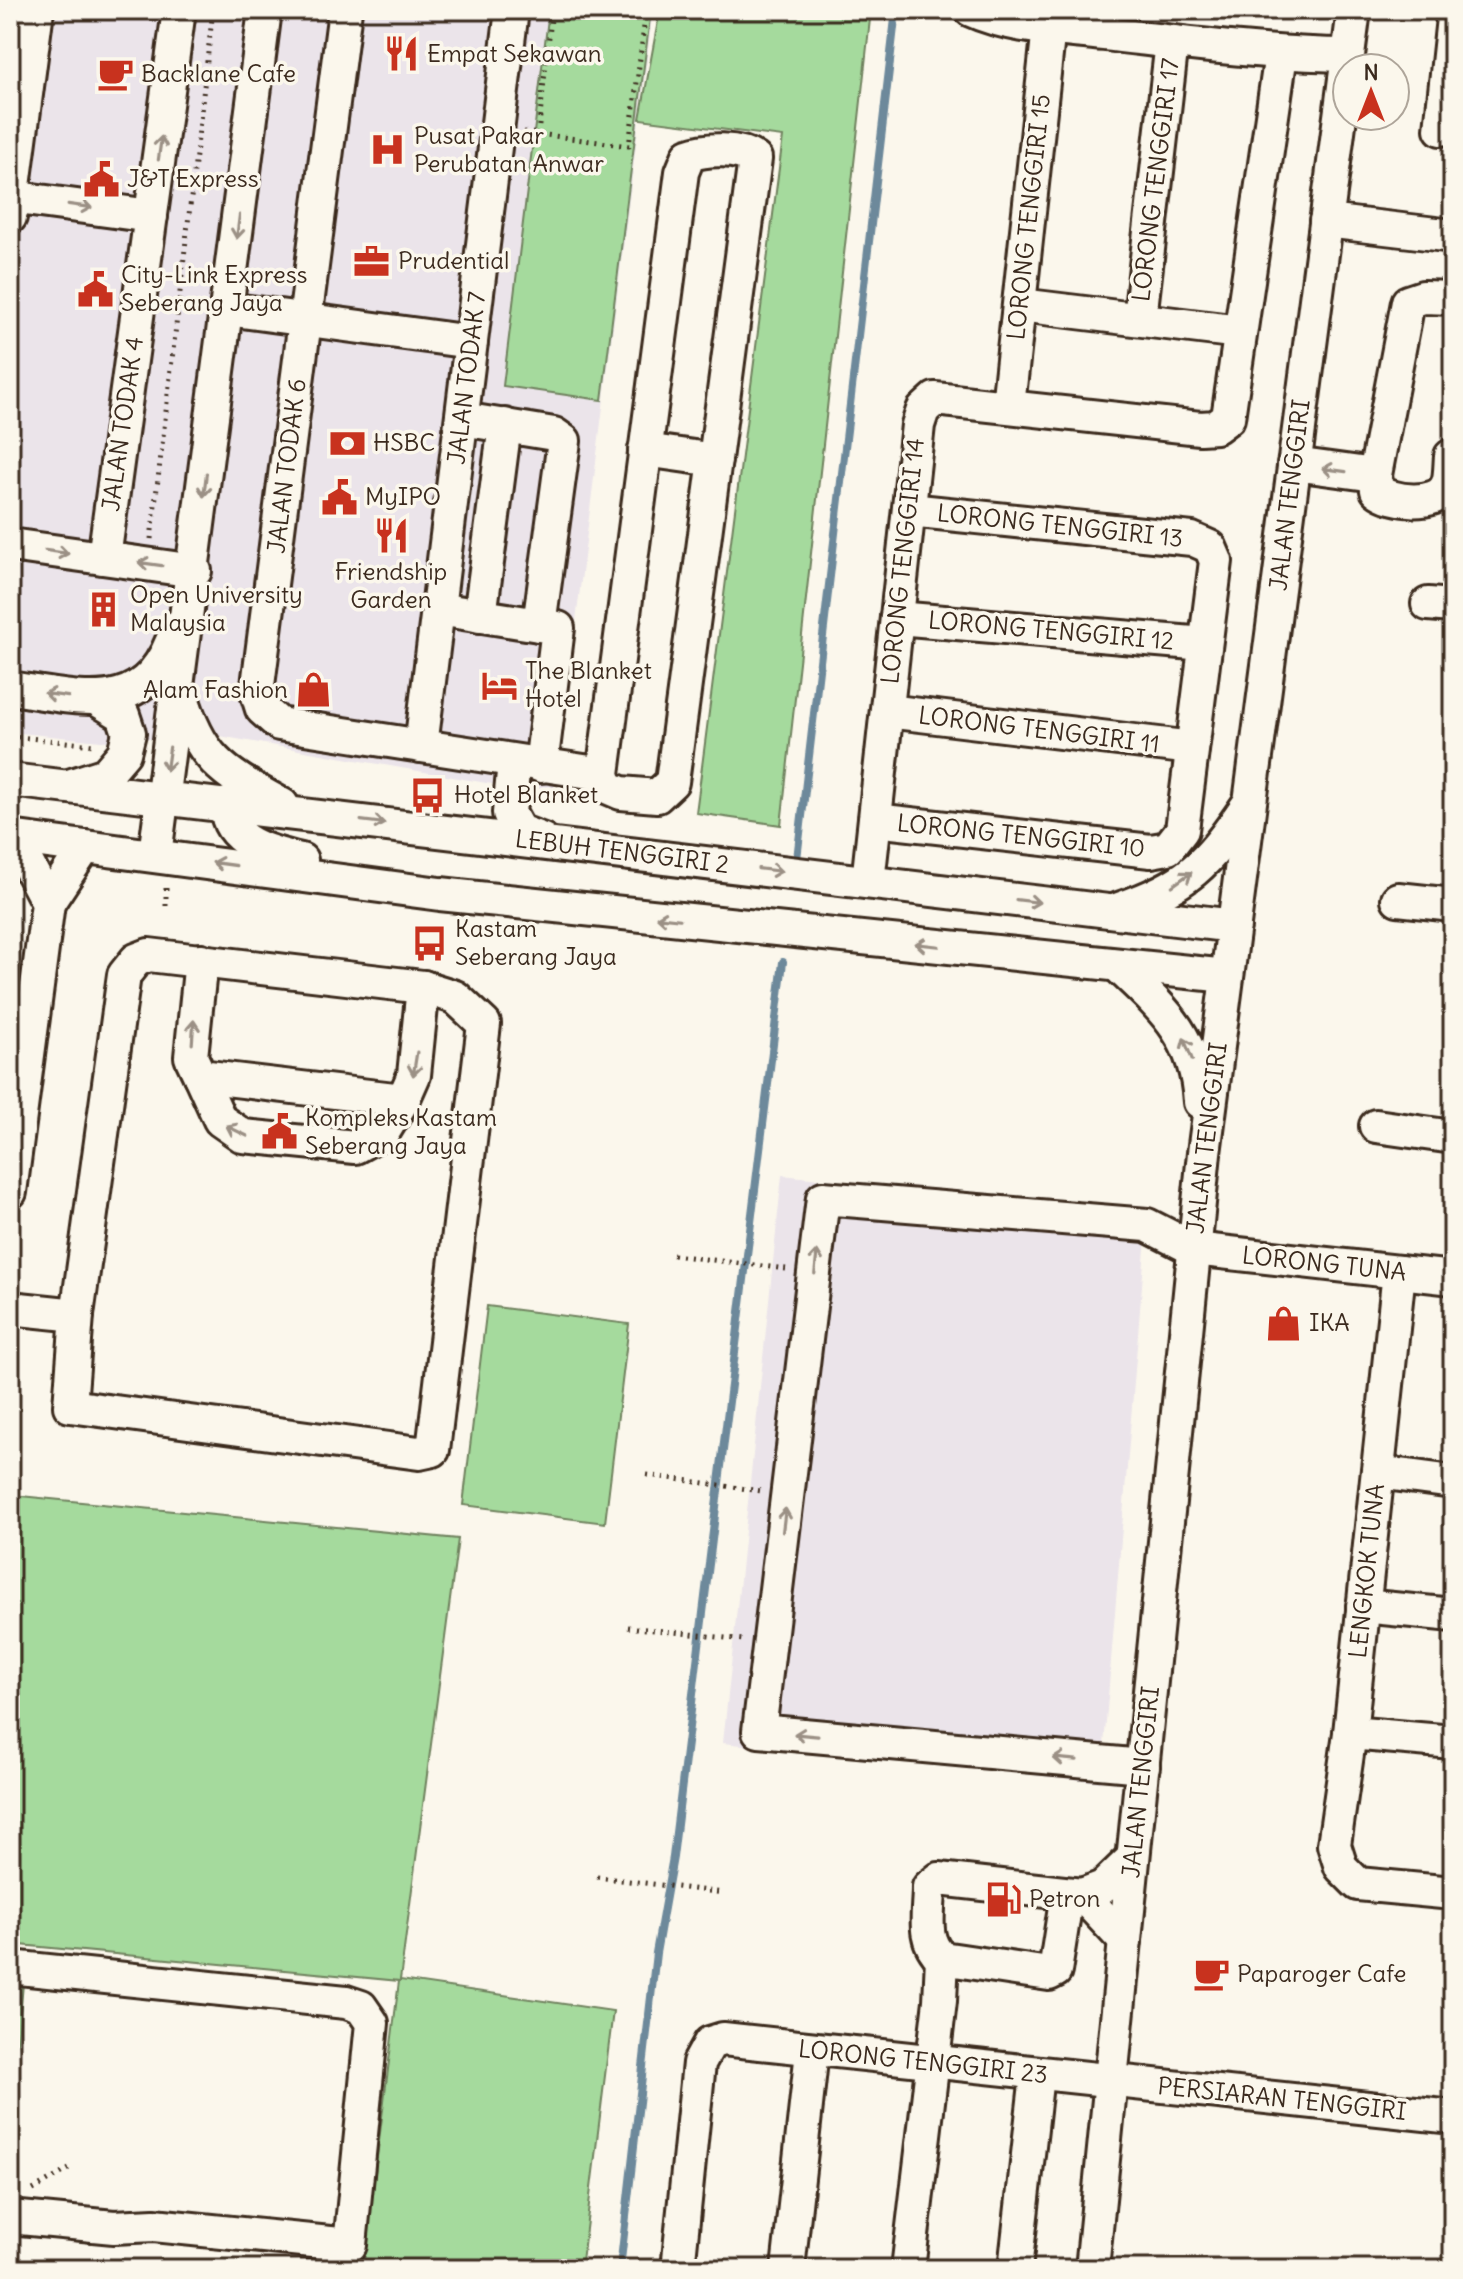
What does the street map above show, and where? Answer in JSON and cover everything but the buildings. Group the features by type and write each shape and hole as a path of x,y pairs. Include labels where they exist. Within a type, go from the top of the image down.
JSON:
{"street":[{"path":"37,10 11,204 151,216"},
{"name":"JALAN TODAK 4","path":"104,558 179,10"},
{"path":"155,855 195,571 265,10"},
{"name":"JALAN TODAK 6","path":"345,10 257,693 262,709 279,724 603,774"},
{"name":"JALAN TODAK 7","path":"421,746 512,10"},
{"path":"971,10 985,17 1049,27 1281,54 1331,55"},
{"name":"JALAN TENGGIRI","path":"1348,52 1354,10"},
{"path":"1441,129 1453,18"},
{"name":"LORONG TENGGIRI 15","path":"1008,406 1049,27"},
{"name":"LORONG TENGGIRI 17","path":"1140,318 1172,42"},
{"path":"1020,305 1240,332 1281,54"},
{"name":"JALAN TENGGIRI","path":"1092,2269 1204,1153 1338,132"},
{"path":"702,150 748,154 756,166 672,782 657,796 621,793 607,787 603,774 645,450 682,172 689,155 702,150"},
{"path":"1326,221 1453,236"},
{"path":"1451,289 1408,302 1375,475 1377,490 1383,495 1420,501 1441,495 1448,486 1451,456"},
{"path":"227,309 471,342"},
{"name":"LORONG TENGGIRI 14","path":"868,882 923,410 935,399 1200,428 1216,427 1228,418 1240,332"},
{"path":"462,419 554,434 564,441 539,625"},
{"path":"480,616 505,425"},
{"path":"645,450 715,460"},
{"path":"1294,464 1375,475"},
{"name":"LORONG TENGGIRI 13","path":"909,510 1192,539 1210,547 1216,561 1205,644"},
{"path":"10,545 195,571"},
{"path":"100,701 134,689 156,673 170,648 195,571"},
{"path":"438,609 558,628 528,764 509,813 519,831 556,844"},
{"name":"LORONG TENGGIRI 12","path":"897,618 1205,644"},
{"path":"1192,748 1205,644"},
{"path":"179,687 188,719 205,752 222,770 295,813"},
{"path":"10,688 100,701 123,715 129,733 124,753 106,774 69,786"},
{"name":"LORONG TENGGIRI 11","path":"887,711 1192,748"},
{"name":"LORONG TENGGIRI 10","path":"875,820 1151,851 1168,848 1182,830 1192,748"},
{"name":"LEBUH TENGGIRI 2","path":"10,780 1234,926"},
{"path":"1112,911 1162,894 1187,876 1215,853 1250,801"},
{"path":"227,804 226,817 234,831 275,854 440,894"},
{"path":"12,837 440,894 1227,976"},
{"path":"12,837 48,903"},
{"path":"10,1192 48,903 85,847"},
{"path":"1398,899 1453,905"},
{"path":"1112,911 1151,934 1155,942 1153,969"},
{"path":"149,955 201,960 423,987 455,997 484,1024 433,1450 419,1453 70,1406 76,1324 124,975 136,960 149,955"},
{"path":"201,960 191,1057 220,1120 243,1136 355,1147 384,1131 414,1075 423,987"},
{"path":"1117,965 1171,1016 1189,1047 1199,1085 1204,1153"},
{"path":"200,1076 403,1100"},
{"path":"1376,1126 1453,1137"},
{"path":"1143,1766 759,1731 823,1198 1147,1225 1194,1249"},
{"name":"LORONG TUNA","path":"1194,1249 1453,1278"},
{"name":"LENGKOK TUNA","path":"1399,1272 1350,1733 1334,1845 1341,1867 1358,1884 1453,1893"},
{"path":"10,1308 76,1324"},
{"path":"10,1325 76,1324"},
{"path":"1378,1472 1453,1482"},
{"path":"1363,1606 1453,1615"},
{"path":"1350,1733 1453,1742"},
{"path":"1075,1895 1055,1971 1049,1974 942,1958 931,1949 928,1939 929,1887 939,1879 1075,1895 1103,1887 1133,1858"},
{"path":"1075,1895 1125,1941"},
{"path":"908,2269 942,1958"},
{"path":"10,1967 346,2002 361,2007 372,2023 350,2245 154,2225 114,2227 16,2207"},
{"name":"LORONG TENGGIRI 23","path":"678,2269 699,2063 710,2043 735,2038 812,2051 1111,2080"},
{"path":"788,2269 812,2051"},
{"path":"1015,2269 1037,2075"},
{"name":"PERSIARAN TENGGIRI","path":"1111,2080 1453,2117"}],"path":[{"path":"148,564 213,10"},
{"path":"538,134 552,10"},
{"path":"497,129 629,146 646,10"},
{"path":"10,736 100,746"},
{"path":"673,1255 764,1267"},
{"path":"647,1475 737,1487"},
{"path":"628,1627 719,1638"},
{"path":"597,1877 724,1893"},
{"path":"16,2207 69,2169"}],"shaded area":[{"path":"10,10 653,10 554,795 220,736 101,741 10,732"},
{"path":"782,1175 1148,1213 1101,1782 723,1743"}],"green space":[{"path":"549,10 651,10 602,400 503,386"},
{"path":"660,10 871,10 781,825 696,813 783,137 640,119"},
{"path":"487,1306 629,1324 605,1523 463,1505"},
{"path":"10,1495 458,1539 400,1980 613,2011 581,2269 363,2269 399,1981 10,1944"},
{"path":"10,1983 23,1984 10,2126"}],"waterway":[{"path":"797,859 896,10"},
{"path":"620,2269 656,1953 673,1857 783,962"}],"place":[{"name":"Empat Sekawan","path":"401,54"},
{"name":"Backlane Cafe","path":"115,74"},
{"name":"Pusat Pakar Perubatan Anwar","path":"388,150"},
{"name":"J&T Express","path":"101,179"},
{"name":"Prudential","path":"372,261"},
{"name":"City-Link Express Seberang Jaya","path":"95,289"},
{"name":"HSBC","path":"347,443"},
{"name":"MyIPO","path":"339,497"},
{"name":"Friendship Garden","path":"391,535"},
{"name":"Open University Malaysia","path":"104,609"},
{"name":"The Blanket Hotel","path":"499,685"},
{"name":"Alam Fashion","path":"314,690"},
{"name":"Hotel Blanket","path":"428,795"},
{"name":"Kastam Seberang Jaya","path":"429,943"},
{"name":"Kompleks Kastam Seberang Jaya","path":"279,1132"},
{"name":"IKA","path":"1283,1323"},
{"name":"Petron","path":"1003,1899"},
{"name":"Paparoger Cafe","path":"1211,1974"}]}
